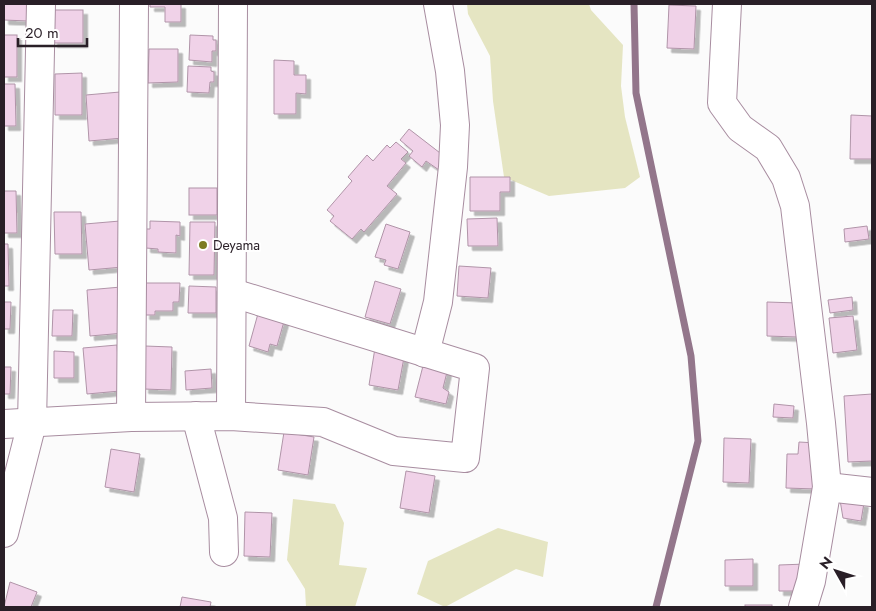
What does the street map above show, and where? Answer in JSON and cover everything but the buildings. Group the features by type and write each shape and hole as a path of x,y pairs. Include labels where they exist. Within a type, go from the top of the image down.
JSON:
{"street":[{"path":"4,533 32,423 41,4"},
{"path":"131,417 134,4"},
{"path":"231,416 233,4"},
{"path":"426,353 438,302 454,167 455,125 450,71 438,4"},
{"path":"727,4 722,103 740,128 768,148 786,178 795,206 822,423 827,487 811,581 803,607"},
{"path":"4,424 131,417 196,416 231,416 323,422 394,450 465,458 475,368 233,294"},
{"path":"196,416 223,518 224,552"},
{"path":"827,487 872,492"}],"green space":[{"path":"467,4 589,4 591,10 623,45 621,86 625,117 640,177 625,188 549,196 504,177 493,101 490,56 468,14"},
{"path":"293,499 335,504 344,523 339,565 367,568 355,607 306,607 305,589 287,560"},
{"path":"498,528 548,542 543,577 516,569 445,607 417,594 428,561"}],"waterway":[{"path":"634,4 636,93 691,356 698,441 656,607"}],"place":[{"name":"Deyama","path":"203,245"}]}
